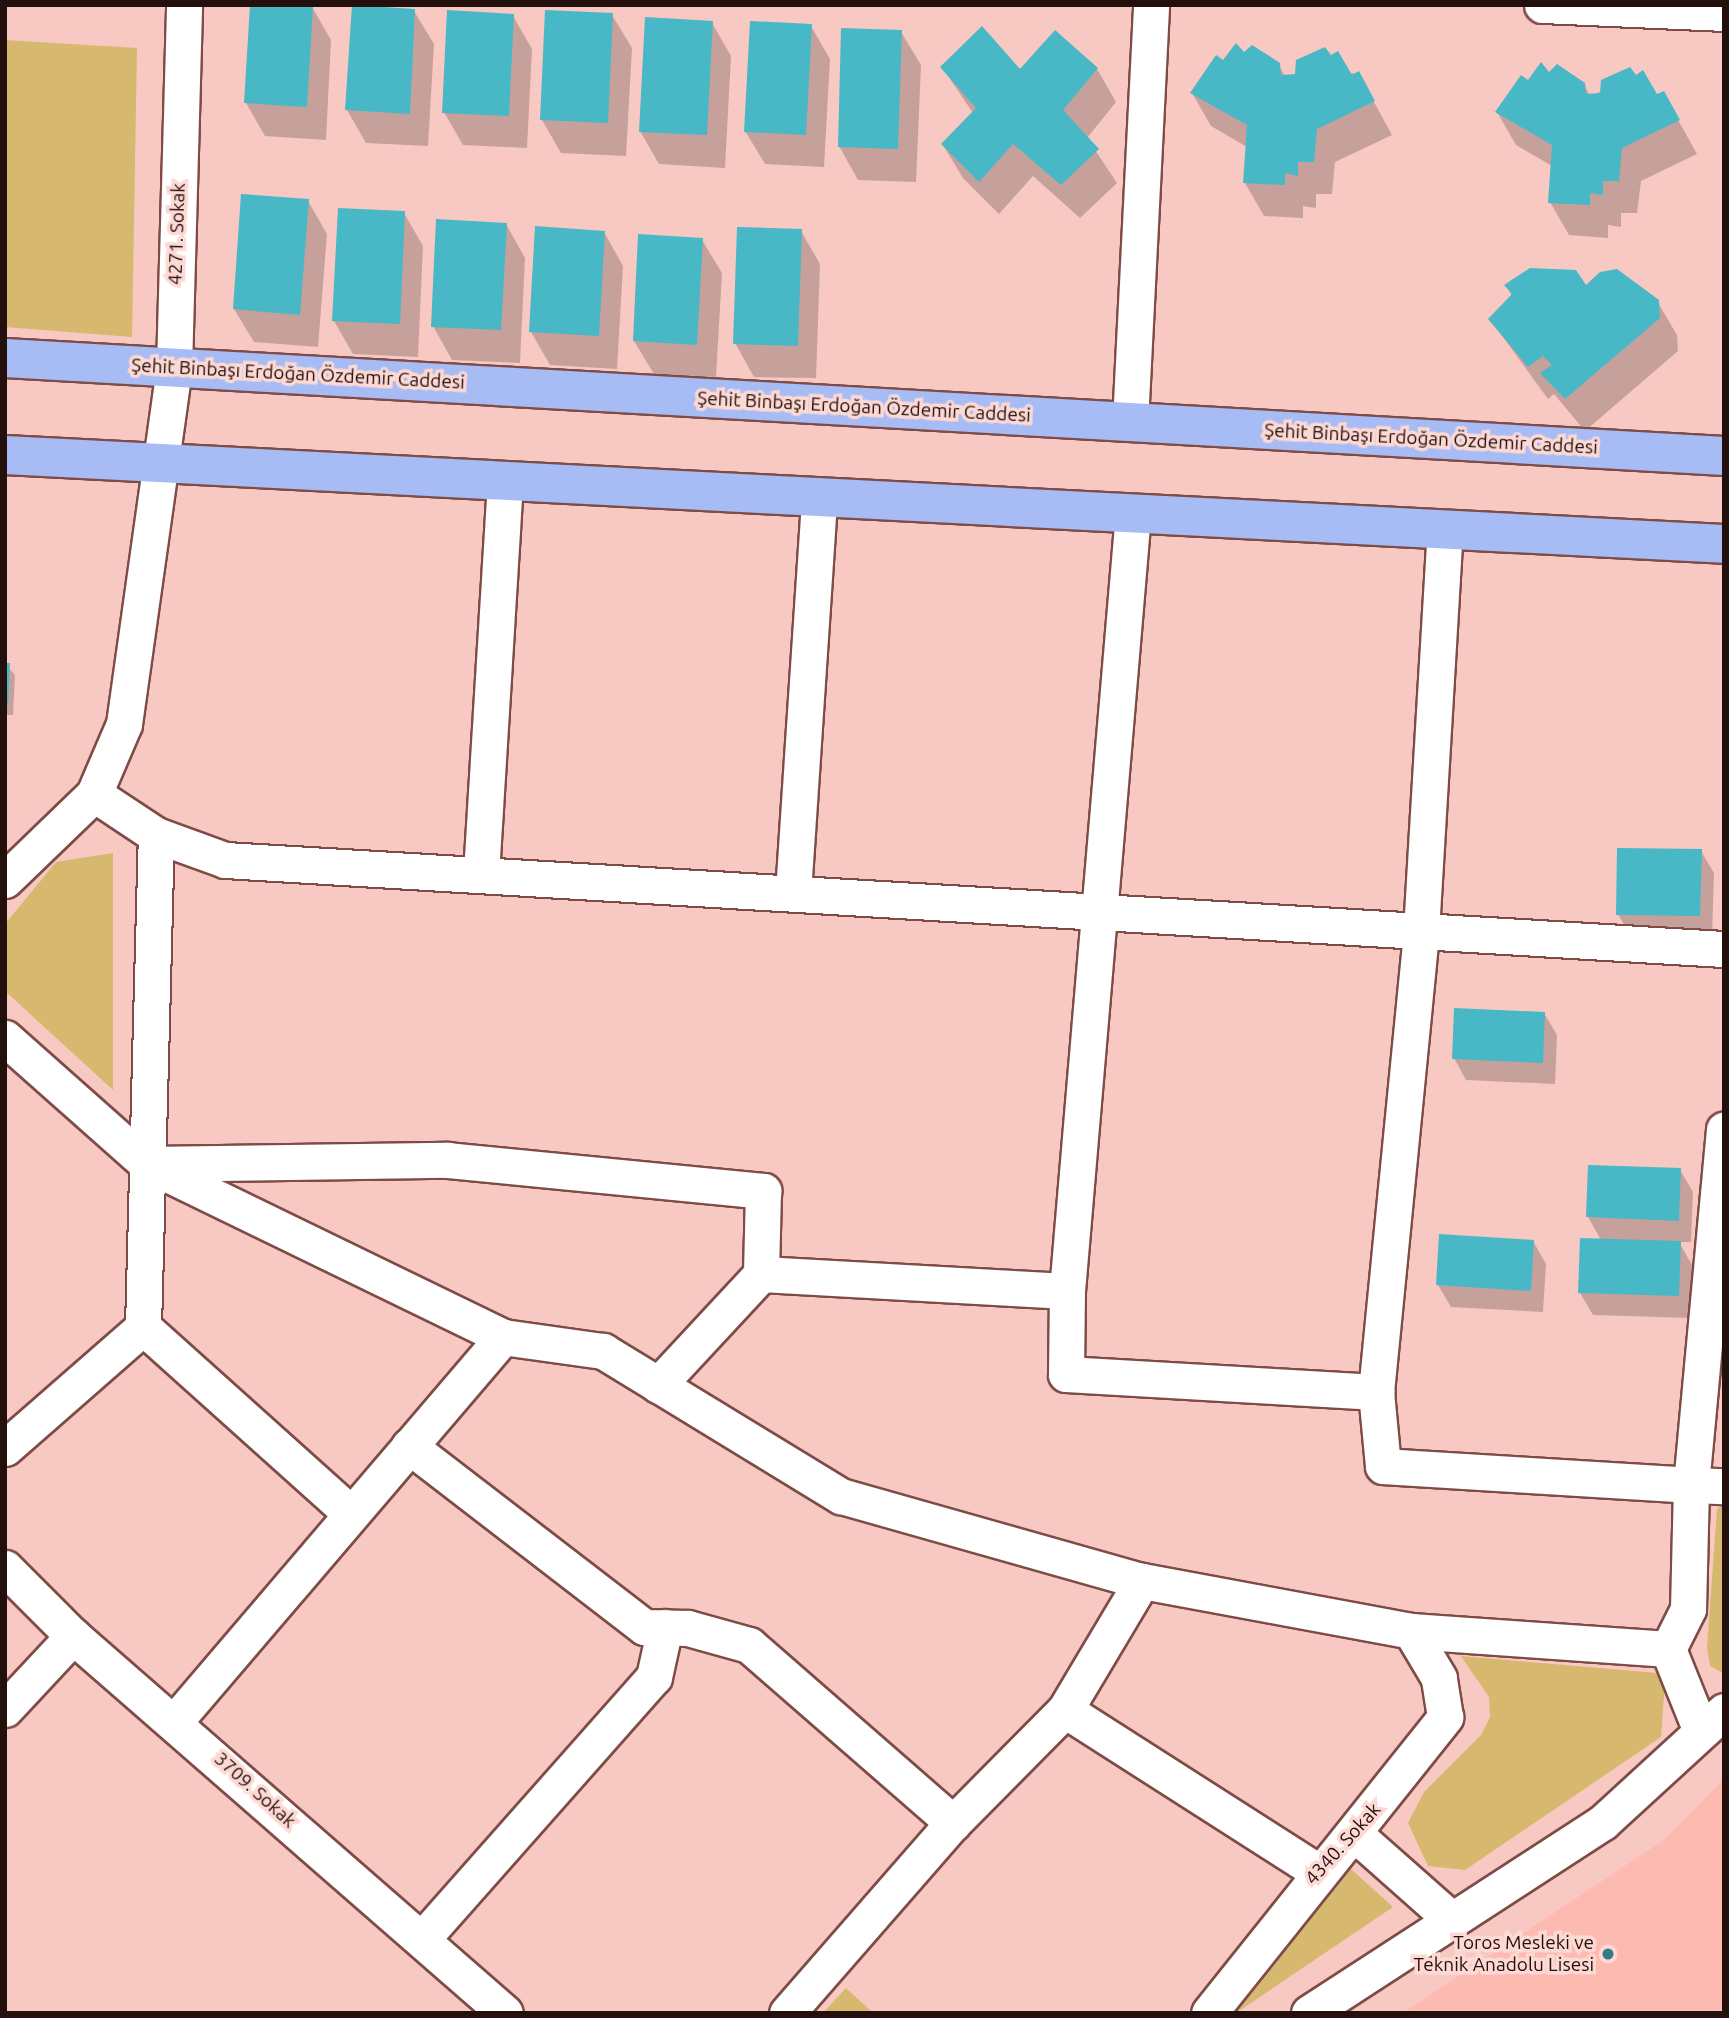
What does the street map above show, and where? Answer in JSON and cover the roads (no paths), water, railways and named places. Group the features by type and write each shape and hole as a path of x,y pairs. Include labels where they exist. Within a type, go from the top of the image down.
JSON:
{"main road":[{"name":"Şehit Binbaşı Erdoğan Özdemir Caddesi","path":"5,358 1724,456"},
{"path":"5,455 1724,544"}],"street":[{"name":"4271. Sokak","path":"94,794 124,724 174,367 184,5"},
{"path":"1130,422 1151,5"},
{"path":"1542,5 1724,13"},
{"path":"481,874 505,480"},
{"path":"793,893 819,497"},
{"path":"1133,513 1067,1291 1066,1374 1376,1392"},
{"path":"1445,529 1421,931 1376,1392 1384,1466 1707,1485"},
{"path":"5,880 94,794 156,835 225,860 1724,949"},
{"path":"5,1448 143,1327 156,835"},
{"path":"5,1038 147,1164 503,1337 603,1351 841,1496 1142,1581 1412,1631 1668,1649"},
{"path":"1668,1649 1688,1609 1707,1485 1724,1130"},
{"path":"147,1164 448,1160 763,1191 761,1274 658,1385"},
{"path":"761,1274 1067,1291"},
{"path":"143,1327 350,1513"},
{"path":"176,1720 503,1337"},
{"path":"409,1446 644,1626 665,1627 749,1646 953,1823"},
{"name":"3709. Sokak","path":"5,1568 74,1636 176,1720 505,2013"},
{"path":"787,2013 953,1823 1065,1710 1142,1581"},
{"path":"422,1939 654,1677 665,1627"},
{"name":"4340. Sokak","path":"1209,2013 1317,1871 1356,1835 1445,1717 1439,1678 1412,1631"},
{"path":"5,1709 74,1636"},
{"path":"1309,2013 1603,1822 1713,1721 1668,1649"},
{"path":"1065,1710 1317,1871"},
{"path":"1356,1835 1452,1920"}],"place":[{"name":"Toros Mesleki ve Teknik Anadolu Lisesi","path":"1608,1954"}]}
